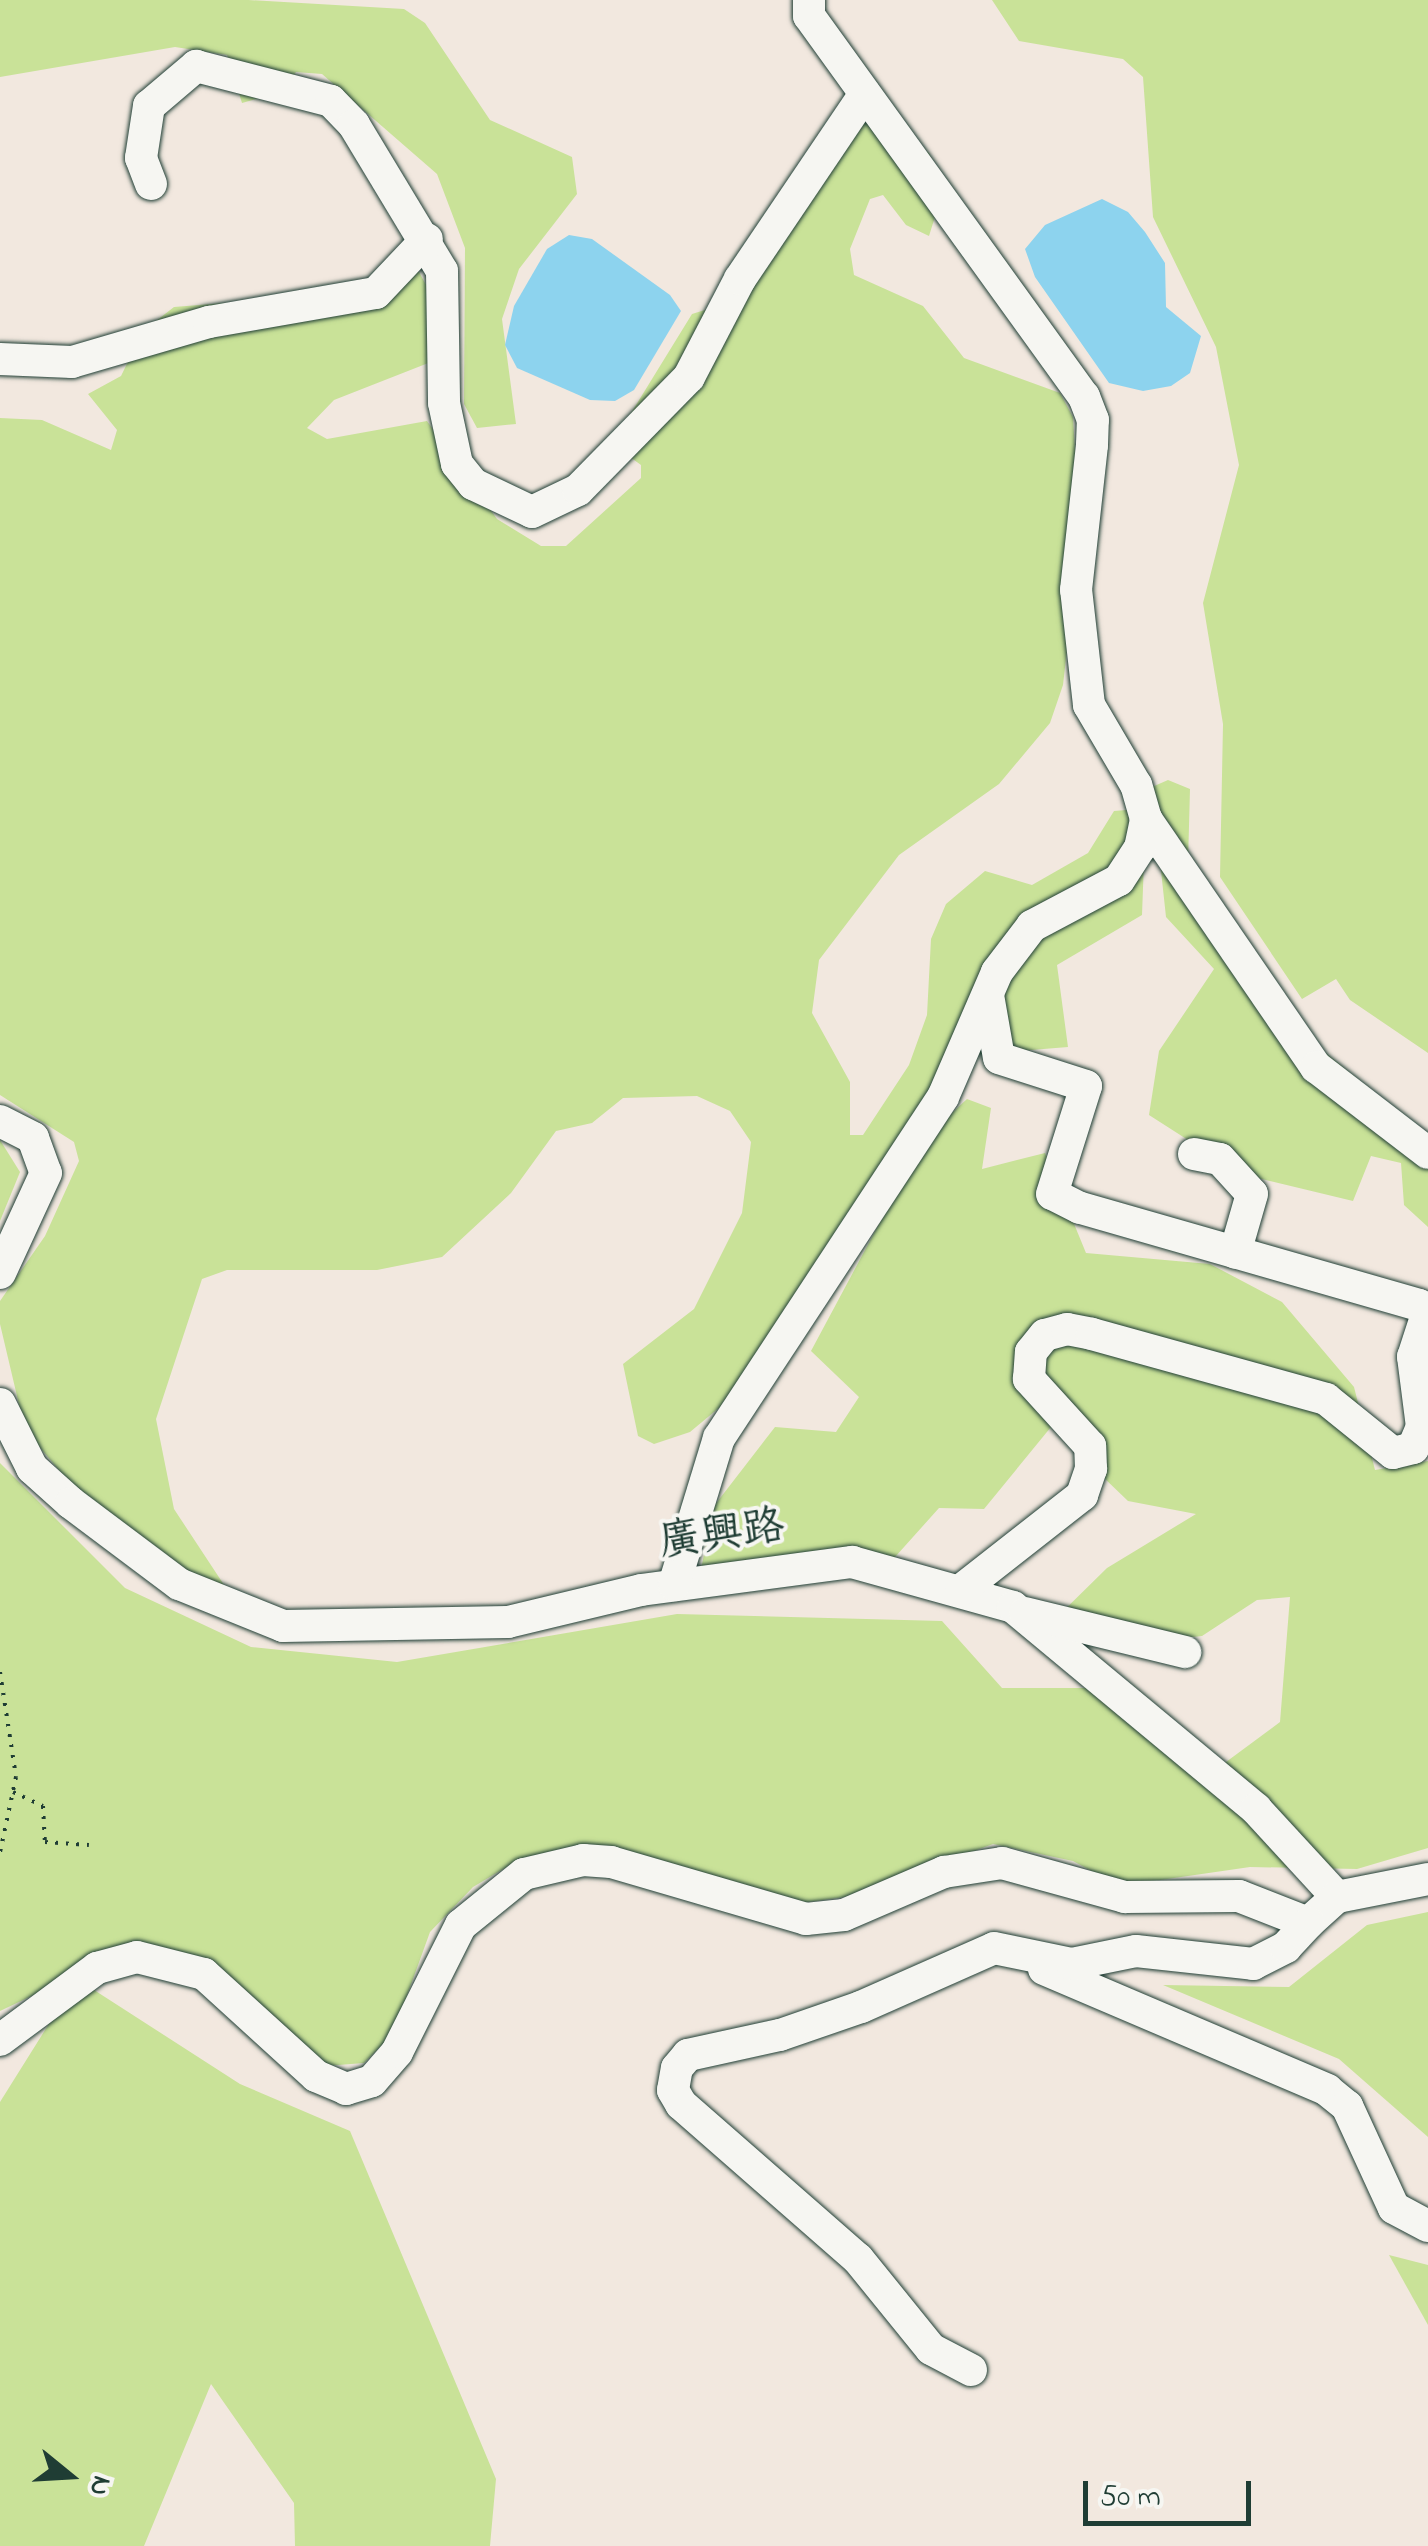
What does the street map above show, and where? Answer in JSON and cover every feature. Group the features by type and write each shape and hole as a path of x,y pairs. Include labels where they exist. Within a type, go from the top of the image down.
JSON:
{"street":[{"path":"809,0 809,16 1067,368 1093,420 1076,590 1089,706 1136,784 1146,818 1316,1067 1428,1152"},
{"path":"151,184 141,158 149,106 196,66 331,101 354,125 442,270 448,444 473,484 532,512 551,507 578,490 689,377 740,279 864,94"},
{"path":"0,359 72,362 210,322 376,293 426,238"},
{"path":"674,1585 720,1438 942,1098 988,995 1032,926 1118,880 1140,848 1146,818"},
{"path":"960,1590 1082,1495 1091,1469 1090,1446 1029,1379 1030,1352 1045,1335 1067,1328 1326,1400 1375,1444 1393,1453 1413,1448 1422,1427 1413,1357 1428,1314 1419,1306 1235,1253 1052,1194 1086,1086 999,1058 988,995"},
{"path":"0,1121 33,1138 46,1173 0,1273"},
{"path":"1194,1154 1229,1166 1252,1194 1235,1253"},
{"name":"廣興路","path":"0,1404 32,1468 71,1503 179,1584 282,1626 508,1622 674,1585 852,1562 960,1590 1020,1612 1256,1809 1337,1897"},
{"path":"1020,1612 1185,1652"},
{"path":"0,2040 97,1968 138,1957 204,1974 316,2076 346,2089 372,2081 397,2052 461,1925 524,1874 584,1860 611,1862 806,1919 844,1915 944,1872 1002,1863 1126,1896 1238,1896 1308,1923"},
{"path":"971,2370 931,2348 858,2259 681,2104 673,2090 688,2056 780,2035 861,2007 994,1948 1072,1964 1136,1950 1253,1964 1286,1947 1337,1897 1428,1879"},
{"path":"994,1948 1328,2090 1347,2106 1394,2208 1428,2226"}],"path":[{"path":"0,1672 13,1792 0,1852"},
{"path":"13,1792 43,1806 45,1842 89,1845"}],"green space":[{"path":"0,0 248,0 404,9 425,23 490,120 572,157 577,194 519,269 502,319 516,424 477,428 464,404 465,248 437,174 322,74 296,72 281,92 242,103 227,55 175,47 0,77"},
{"path":"992,0 1428,0 1428,1053 1350,1000 1336,979 1302,999 1220,877 1223,724 1203,603 1239,465 1216,347 1153,217 1143,77 1123,59 1019,41"},
{"path":"864,110 929,153 944,188 929,236 906,225 883,195 870,199 850,249 854,275 923,306 964,358 1060,393 1073,417 1080,535 1063,685 1050,723 999,784 899,855 819,960 812,1013 850,1082 850,1135 863,1135 909,1065 927,1015 931,939 946,904 985,871 1032,885 1088,853 1114,811 1127,810 1145,834 1142,915 1057,965 1068,1047 971,1055 720,1407 690,1432 654,1444 638,1436 623,1364 694,1309 742,1213 751,1142 730,1111 697,1096 623,1098 592,1123 556,1131 511,1193 442,1257 377,1270 227,1270 202,1279 156,1419 174,1509 232,1597 195,1585 81,1496 25,1430 0,1324 0,1301 45,1236 79,1161 74,1142 0,1095 0,418 42,420 111,450 117,430 88,394 121,376 143,331 174,307 349,293 407,268 419,272 438,307 436,360 334,400 307,428 327,439 427,421 497,519 541,546 566,546 641,478 641,465 612,444 692,314 740,299"},
{"path":"1168,780 1190,789 1188,863 1290,1024 1428,1136 1428,1227 1404,1205 1401,1163 1371,1156 1353,1201 1241,1174 1149,1115 1159,1051 1214,969 1166,917 1152,787"},
{"path":"967,1099 991,1108 982,1169 1045,1153 1086,1253 1210,1264 1282,1302 1354,1387 1375,1470 1428,1461 1428,1848 1357,1869 1250,1867 1119,1886 1073,1861 993,1844 852,1896 779,1906 522,1858 473,1887 430,1932 393,2034 364,2063 325,2066 238,1987 122,1953 0,2011 0,1463 125,1588 251,1647 397,1662 677,1614 942,1621 1002,1688 1112,1688 1203,1779 1280,1722 1290,1597 1257,1600 1202,1636 1103,1647 1049,1625 1107,1568 1196,1514 1128,1501 1051,1427 984,1509 939,1508 887,1566 699,1579 714,1506 775,1427 836,1432 859,1397 811,1351 925,1138"},
{"path":"0,1140 20,1172 0,1221"},
{"path":"1428,1912 1428,2137 1339,2059 1163,1985 1289,1987 1367,1925"},
{"path":"77,1979 240,2084 350,2131 496,2479 490,2546 295,2546 294,2503 211,2384 144,2546 0,2546 0,2102"},
{"path":"1389,2255 1428,2265 1428,2325"}],"water":[{"path":"1102,199 1128,212 1145,232 1165,263 1166,307 1201,336 1190,373 1171,386 1143,391 1109,383 1035,277 1025,249 1045,225"},
{"path":"569,235 592,239 670,295 681,311 634,390 615,401 590,400 517,368 505,345 514,306 547,249"}]}
